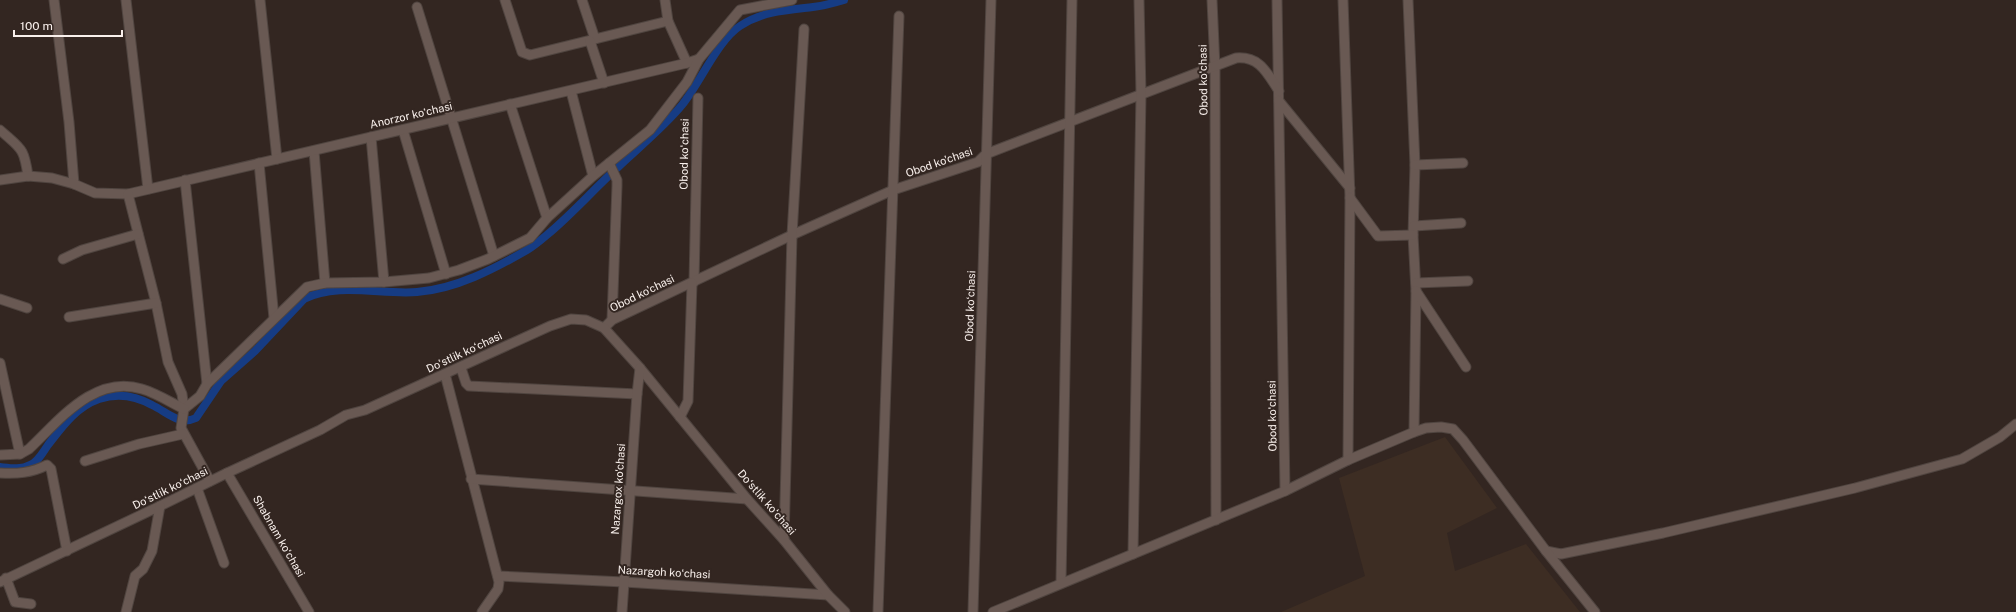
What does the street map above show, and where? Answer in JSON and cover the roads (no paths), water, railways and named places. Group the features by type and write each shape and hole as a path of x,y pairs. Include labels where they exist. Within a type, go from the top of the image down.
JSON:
{"street":[{"path":"54,0 69,122 74,184"},
{"path":"126,0 148,189"},
{"path":"260,0 277,159"},
{"path":"505,0 522,52 525,54 592,40 668,21"},
{"path":"582,0 604,83"},
{"path":"665,0 668,21 687,63"},
{"path":"183,411 200,396 207,384 307,287 325,283 384,282 429,278 446,274 494,256 530,238 547,218 593,176 650,130 687,82 699,59 718,34 740,10 792,0"},
{"name":"Obod koʻchasi","path":"973,612 991,0"},
{"path":"1061,582 1072,0"},
{"path":"1133,554 1141,94 1139,0"},
{"name":"Obod koʻchasi","path":"1212,0 1215,67 1216,520"},
{"name":"Obod koʻchasi","path":"1276,0 1279,90 1285,491"},
{"path":"1343,0 1350,188 1348,460"},
{"path":"1408,0 1415,166 1414,231 1416,287 1414,432"},
{"path":"417,7 494,256"},
{"path":"878,612 899,16"},
{"path":"784,540 792,235 804,29"},
{"name":"Obod ko'chasi","path":"604,328 612,320 792,235 893,190 978,162 986,154 1236,58 1246,57 1255,61 1262,67 1279,90"},
{"name":"Anorzor koʻchasi","path":"0,180 28,176 52,178 74,184 95,193 128,194 571,91 699,59"},
{"path":"571,91 593,176"},
{"name":"Obod koʻchasi","path":"680,417 688,400 698,98"},
{"path":"1279,101 1350,188"},
{"path":"510,104 547,218"},
{"path":"0,130 20,148 25,156 28,176"},
{"path":"402,130 446,274"},
{"path":"372,137 384,282"},
{"path":"314,151 325,283"},
{"path":"259,163 274,318"},
{"path":"609,163 617,180 612,320"},
{"path":"1415,166 1463,163"},
{"path":"185,180 207,384"},
{"path":"128,194 156,303 168,362 182,394 182,431 210,481"},
{"path":"1350,198 1378,236 1461,223"},
{"path":"63,259 82,250 138,234"},
{"path":"1416,287 1468,281"},
{"path":"1416,287 1466,367"},
{"path":"0,299 27,308"},
{"path":"69,317 156,303"},
{"name":"Doʻstlik koʻchasi","path":"3,580 320,430 346,415 365,410 461,368 550,326 571,319 586,320 604,328 640,368 746,499 784,540 828,595 845,612"},
{"path":"0,362 20,454"},
{"path":"461,368 466,383 469,386 637,394"},
{"name":"Nazargox ko'chasi","path":"622,612 640,368"},
{"path":"445,374 471,479 498,576 498,589 482,612"},
{"path":"0,455 20,454 29,449 78,402 89,395 108,389 122,387 142,389 183,411"},
{"path":"1546,551 1560,554 1649,536 1855,488 1962,459 2000,437 2016,424"},
{"path":"993,612 1061,582 1285,491 1348,460 1414,432 1426,428 1441,427 1452,429 1463,440 1546,551 1595,612"},
{"path":"85,461 182,431"},
{"path":"0,473 15,474 33,472 47,466 51,469 67,551"},
{"name":"Shabnam koʻchasi","path":"227,473 309,612"},
{"path":"471,479 746,499"},
{"path":"197,488 224,563"},
{"path":"126,612 135,576 143,569 152,551 160,506"},
{"name":"Nazargoh koʻchasi","path":"498,576 624,582 828,595"},
{"path":"3,580 15,602 31,604"}],"waterway":[{"path":"0,467 19,468 27,467 33,464 76,412 83,407 106,397 126,396 140,399 173,417 184,420 196,418 221,381 255,351 304,299 331,291 360,290 417,292 446,287 488,271 527,250 557,226 607,177 667,122 689,96 724,41 740,26 766,14 785,10 821,6 844,0"}]}
